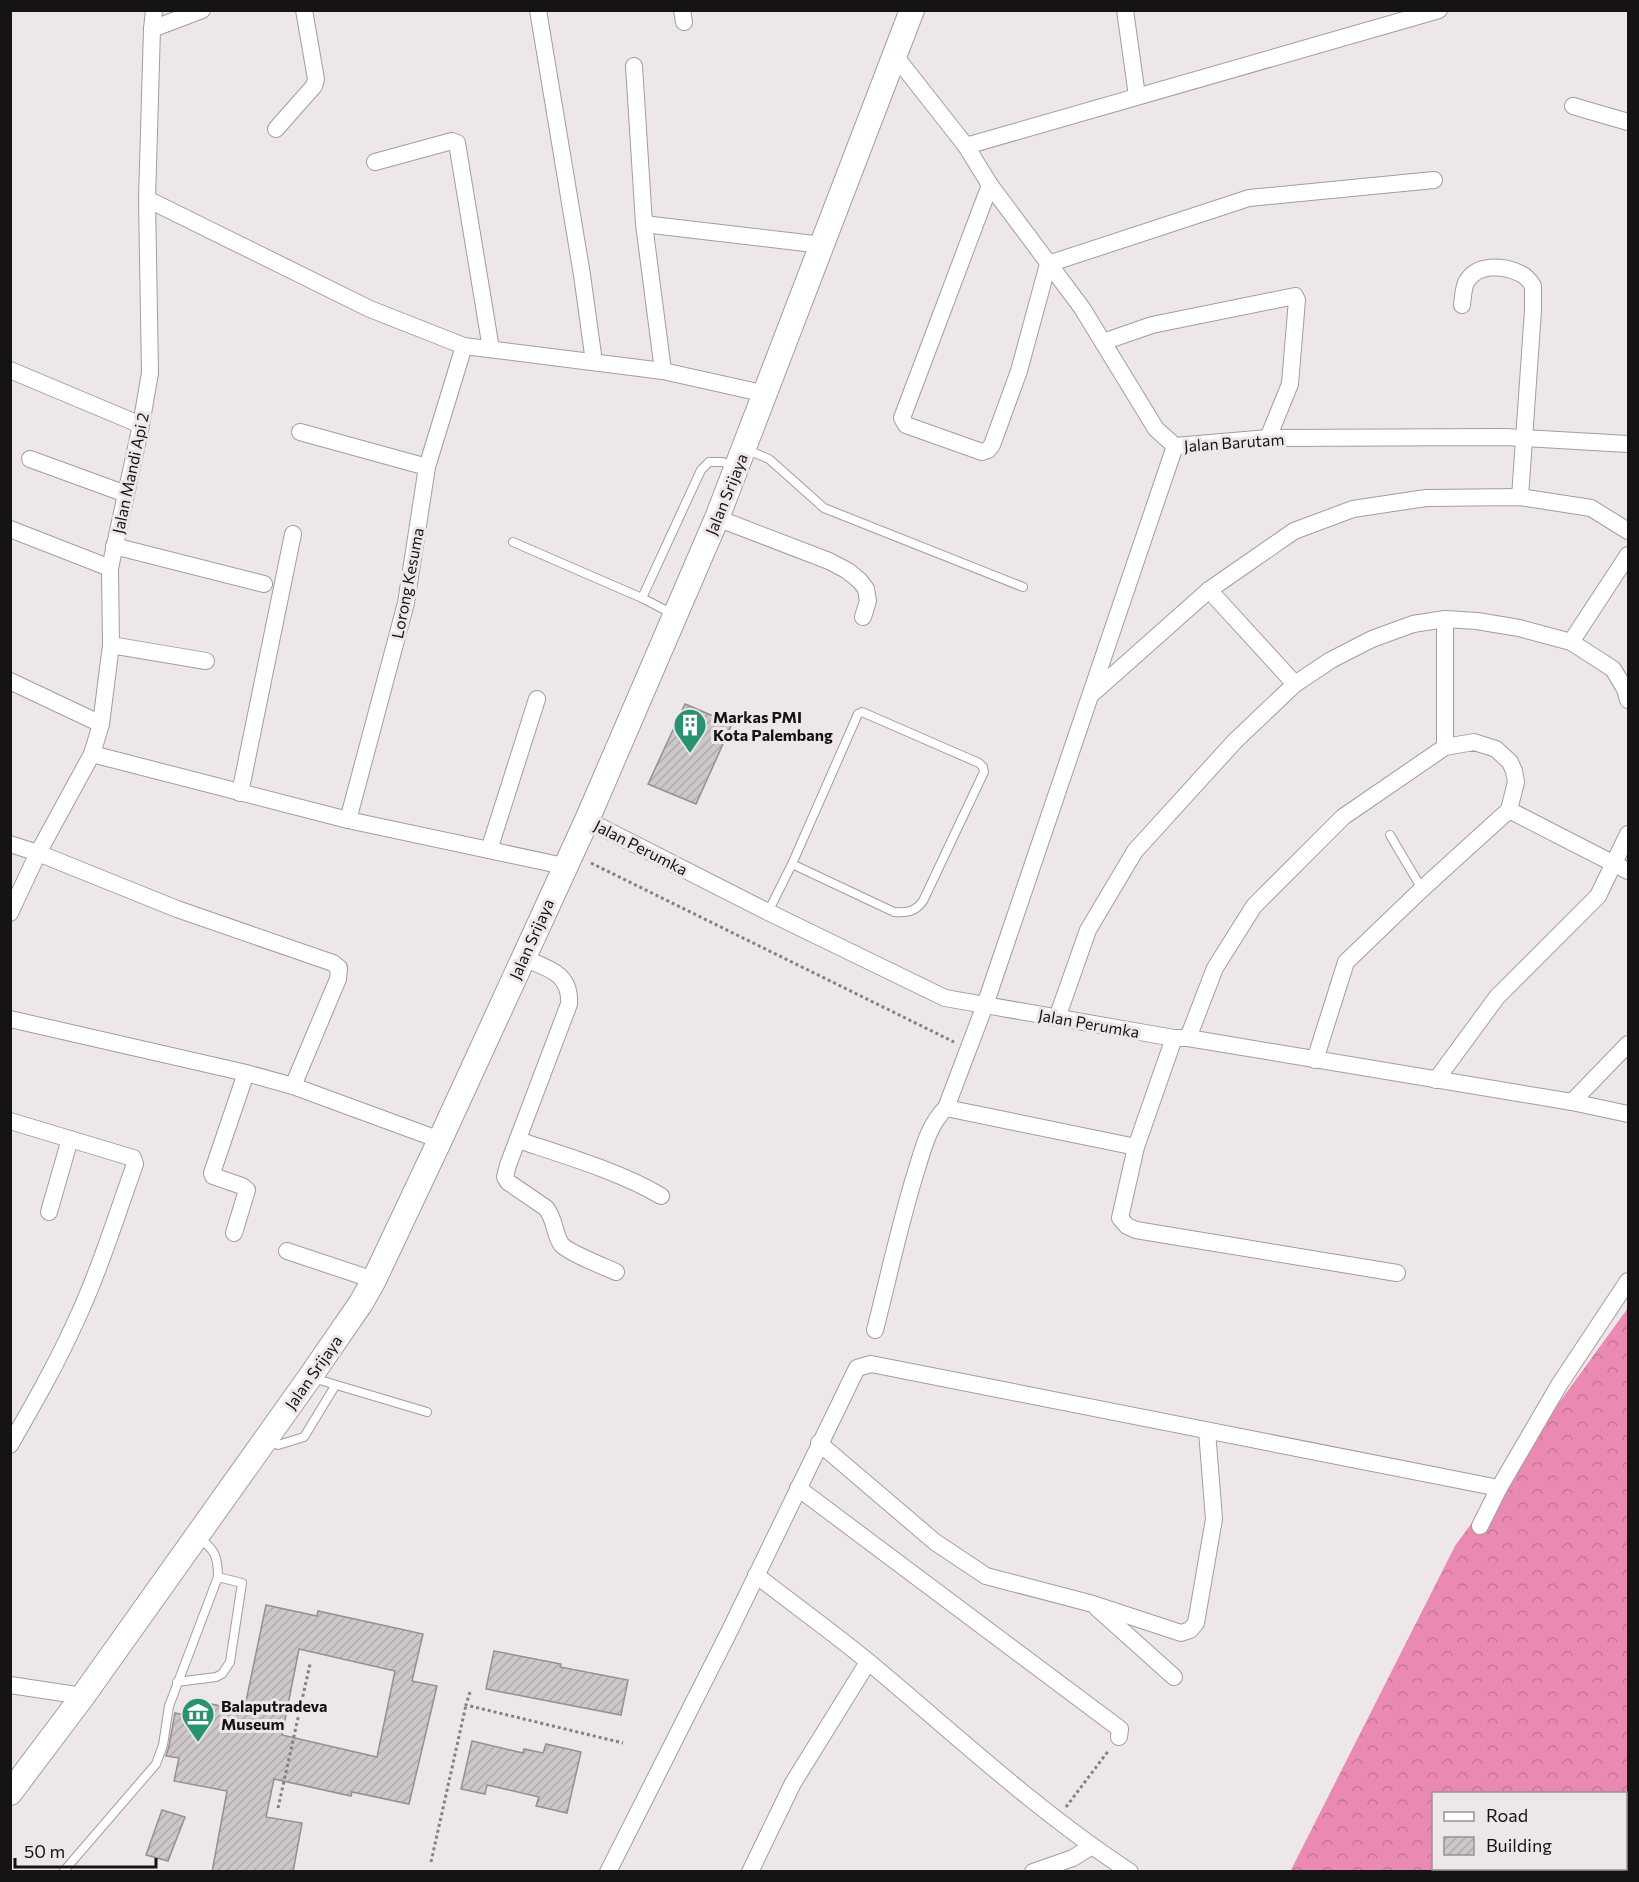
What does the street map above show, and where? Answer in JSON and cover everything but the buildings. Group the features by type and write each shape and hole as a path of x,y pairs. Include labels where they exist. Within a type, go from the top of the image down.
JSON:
{"street":[{"name":"Jalan Mandi Api 2","path":"10,913 38,853 92,754 101,724 111,645 110,568 150,373 147,199 154,10"},
{"path":"152,29 202,10"},
{"path":"276,129 314,86 316,79 304,10"},
{"path":"538,10 582,275 594,362"},
{"name":"Jalan Srijaya","path":"10,1793 83,1696 310,1377 361,1303 374,1280 587,820 676,616 766,394 912,10"},
{"path":"1125,10 1137,96"},
{"path":"966,146 1439,10"},
{"name":"Jalan Barutam","path":"896,57 966,146 990,185 1082,308 1156,429 1175,446 1268,438 1525,438 1629,444"},
{"path":"634,66 644,224 663,371"},
{"path":"1573,106 1629,122"},
{"path":"375,162 452,141 457,144 491,349"},
{"path":"990,185 902,418 906,425 981,453 992,445 1019,371 1048,264 1249,198 1434,180"},
{"path":"147,199 370,309 464,346 663,371 766,394"},
{"path":"644,224 823,245"},
{"path":"1462,305 1466,282 1475,272 1484,268 1502,268 1520,273 1533,286 1520,497"},
{"path":"1103,342 1152,326 1295,296 1297,300 1290,384 1268,438"},
{"name":"Lorong Kesuma","path":"348,820 406,603 427,467 464,346"},
{"path":"10,370 141,425"},
{"path":"300,432 427,467"},
{"path":"875,1330 927,1135 946,1108 985,1005 1093,693 1175,446"},
{"path":"30,459 126,494"},
{"path":"1093,693 1209,590 1294,531 1353,509 1426,498 1520,497 1591,508 1629,531"},
{"path":"717,518 829,561 848,571 866,589 868,601 862,617"},
{"path":"10,529 110,568"},
{"path":"240,793 293,534"},
{"path":"114,546 264,584"},
{"path":"1571,642 1629,555"},
{"path":"1209,590 1296,684"},
{"path":"1445,619 1446,747"},
{"path":"1057,1018 1089,930 1135,851 1235,741 1296,684 1331,660 1372,639 1413,624 1445,619 1477,621 1519,628 1571,642 1613,669 1627,692"},
{"path":"111,645 206,661"},
{"path":"10,681 101,724"},
{"path":"489,850 537,699"},
{"path":"1314,1060 1346,962 1509,810 1516,782 1514,771 1510,762 1496,749 1474,742 1446,747 1342,817 1254,906 1215,968 1181,1038 1136,1147 1120,1218 1127,1226 1147,1232 1397,1273"},
{"path":"92,754 348,820 489,850 567,860"},
{"path":"1509,810 1622,868"},
{"name":"Jalan Perumka","path":"587,820 945,998 1572,1102 1629,1114"},
{"path":"1436,1080 1497,998 1598,896 1622,868 1629,834"},
{"path":"10,844 177,909 333,963 339,968 338,979 293,1086"},
{"path":"523,958 557,974 566,981 570,992 569,1004 508,1165 506,1180 546,1208 559,1240 565,1248 616,1272"},
{"path":"10,1019 246,1073 293,1086 440,1140"},
{"path":"1572,1102 1629,1044"},
{"path":"234,1233 247,1190 213,1176 212,1173 246,1073"},
{"path":"946,1108 1136,1147"},
{"path":"10,1121 133,1158 135,1164 76,1323 57,1362 10,1445"},
{"path":"49,1212 70,1139"},
{"path":"518,1140 608,1172 646,1187 661,1196"},
{"path":"287,1251 374,1280"},
{"path":"1480,1526 1499,1488 1559,1384 1629,1281"},
{"path":"608,1872 857,1368 871,1364 1499,1488"},
{"path":"819,1443 935,1542 986,1576 1092,1604 1181,1633 1190,1630 1196,1623 1214,1520 1207,1431"},
{"path":"798,1488 1120,1729 1119,1737"},
{"path":"756,1575 868,1662 1045,1811 1130,1872"},
{"path":"1092,1604 1174,1677"},
{"path":"750,1872 793,1783 868,1662"},
{"path":"10,1685 83,1696"},
{"path":"1033,1872 1073,1858 1092,1846"}],"lane":[{"path":"642,598 700,470 709,462 740,459 769,459 824,508 1023,587"},
{"path":"513,542 642,598 676,616"},
{"path":"768,912 792,864 858,714 862,712 980,763 983,767 984,772 923,901 912,912 894,912 792,864"},
{"path":"1390,836 1422,889"},
{"path":"310,1377 427,1412"},
{"path":"266,1439 278,1445 303,1437 335,1386"},
{"path":"63,1872 156,1764 163,1745 169,1706 218,1577 218,1562 213,1550 197,1536"},
{"path":"177,1682 216,1677 222,1674 230,1662 242,1585 240,1582 218,1577"}],"path":[{"path":"567,860 969,1049"},
{"path":"278,1808 310,1664"},
{"path":"431,1862 470,1692"},
{"path":"466,1705 623,1743"},
{"path":"1057,1819 1119,1737"}],"green space":[{"path":"1628,1308 1628,1871 1290,1872 1455,1546"}],"place":[{"name":"Markas PMI Kota Palembang","path":"690,754"},
{"name":"Balaputradeva Museum","path":"198,1743"}]}
